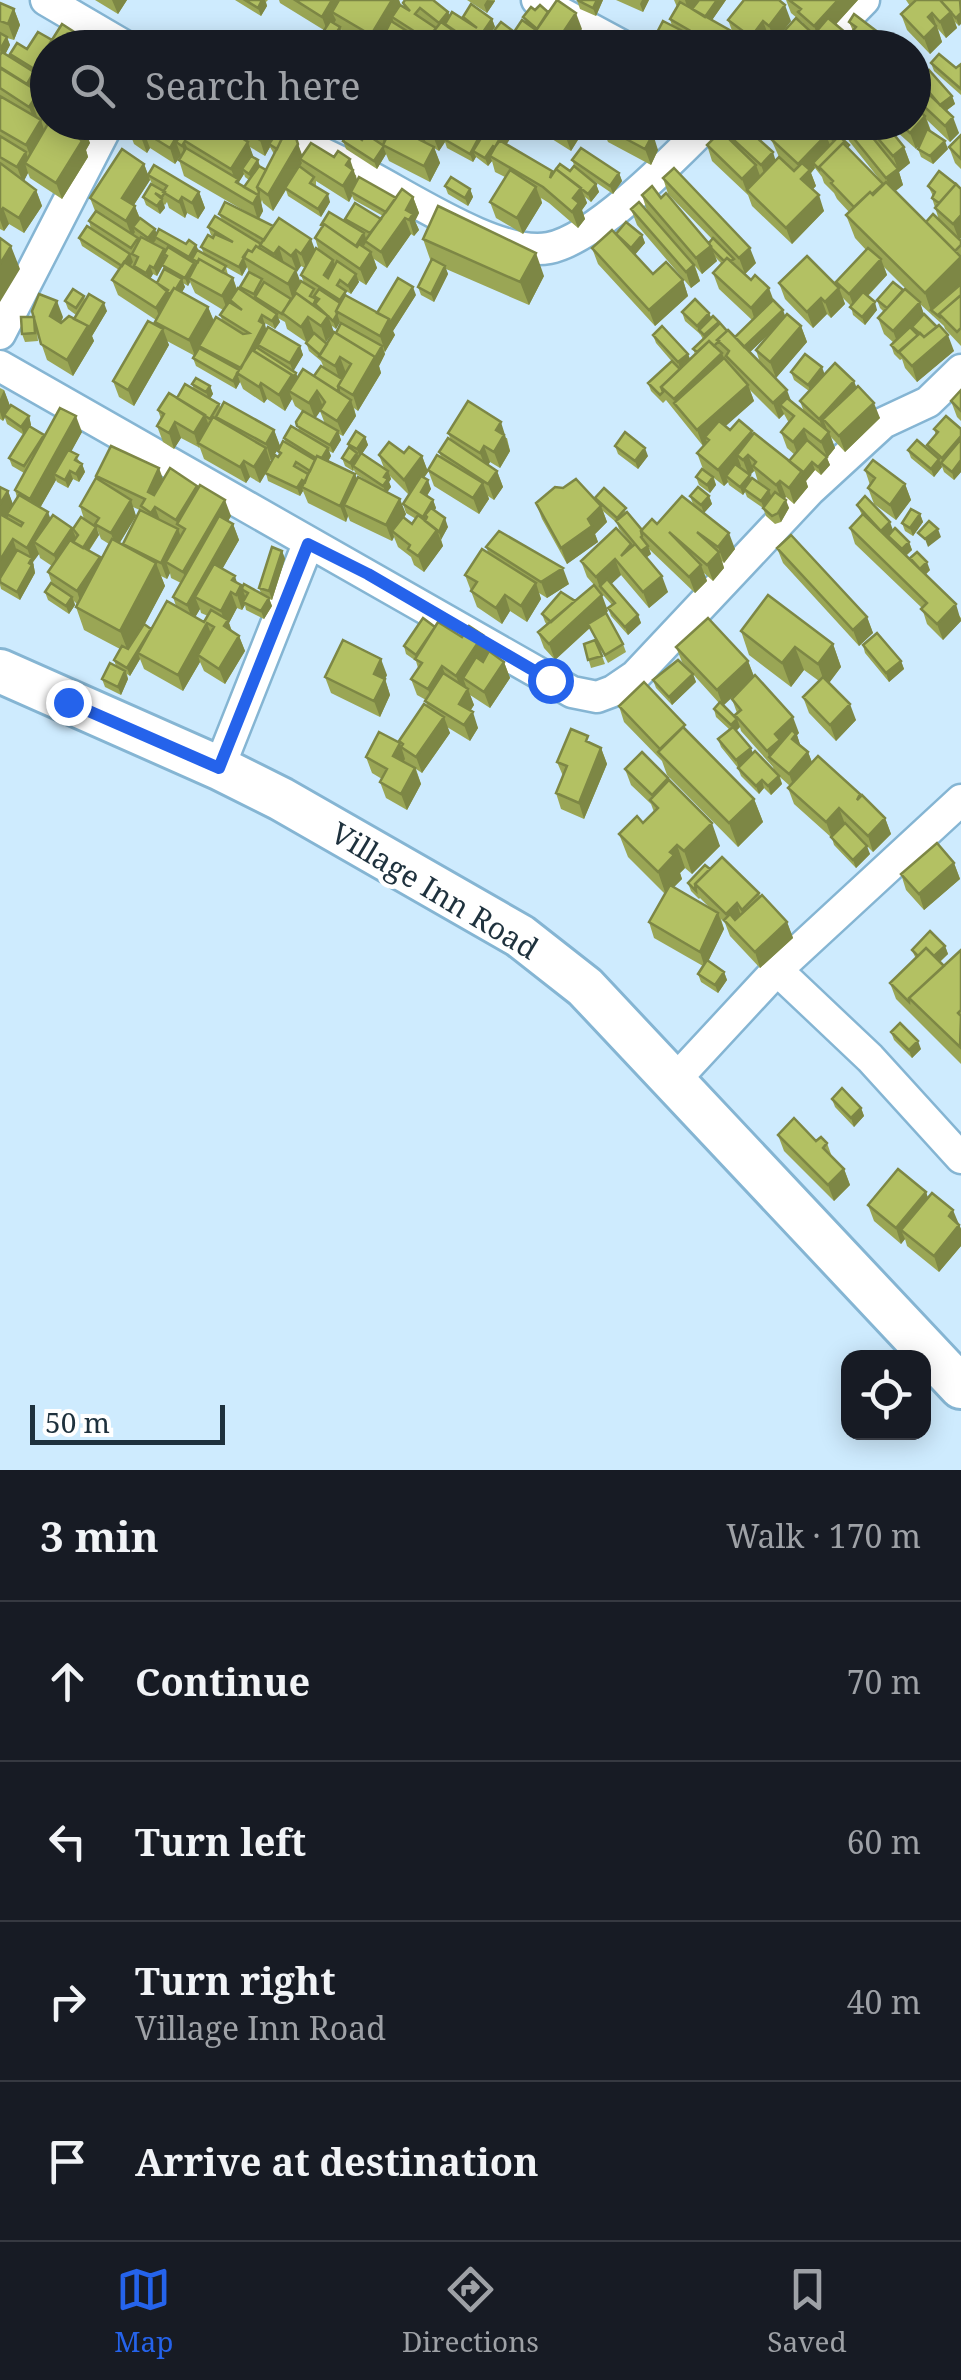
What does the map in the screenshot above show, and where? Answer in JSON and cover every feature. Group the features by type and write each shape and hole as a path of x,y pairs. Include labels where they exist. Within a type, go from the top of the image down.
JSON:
{"street":[{"path":"46,0 97,30"},
{"path":"537,0 593,30"},
{"path":"835,30 864,0"},
{"path":"0,334 101,140"},
{"path":"294,140 466,228 526,249 551,248 593,225 632,196 691,140"},
{"path":"0,366 572,692 597,697 614,691 634,676 810,490 884,423 939,412 961,370"},
{"path":"219,768 308,544"},
{"name":"Village Inn Road","path":"0,671 281,799 520,936 585,987 961,1387"},
{"path":"675,1080 776,970 957,811"},
{"path":"776,970 870,1058 961,1158"}],"building":[{"path":"245,0 262,0 258,8"},
{"path":"295,0 332,0 322,17"},
{"path":"339,0 392,0 374,30 363,30 332,12"},
{"path":"433,0 448,12 439,23 420,8 415,14 436,28 412,30 392,17 400,5 410,11 403,3"},
{"path":"557,0 576,13 565,30 536,30"},
{"path":"577,0 597,0 593,8"},
{"path":"699,0 717,0 705,17 692,9"},
{"path":"744,0 779,0 785,5 769,26 763,21 756,30 742,30 728,20"},
{"path":"789,0 838,0 814,26"},
{"path":"916,0 940,0 951,12 940,22 932,13 928,17 936,26 931,31 916,30 901,14"},
{"path":"940,0 960,0 961,13 956,18"},
{"path":"680,2 729,30 689,30 670,19"},
{"path":"0,3 14,9 8,24 0,21"},
{"path":"471,4 492,19 484,30 454,30 445,24 452,12 477,28 463,17"},
{"path":"540,5 548,12 537,29 523,17 531,7 535,10"},
{"path":"854,14 875,30 853,30 856,27 849,22"},
{"path":"796,18 809,30 785,30"},
{"path":"828,18 842,30 818,30"},
{"path":"522,20 536,30 515,30"},
{"path":"330,21 340,27 338,30 324,30"},
{"path":"391,21 405,30 386,30"},
{"path":"663,21 680,30 658,30"},
{"path":"441,22 452,30 435,30"},
{"path":"501,22 512,30 495,30"},
{"path":"17,43 27,49 30,44 30,66 10,54"},
{"path":"2,52 30,70 27,84 0,67"},
{"path":"939,54 956,68 961,64 961,89 931,63"},
{"path":"0,68 30,86 30,106 29,107 0,88"},
{"path":"931,72 952,96 940,105 931,94"},
{"path":"0,96 30,114 30,138 26,145 0,130"},
{"path":"931,96 953,117 945,126 931,113"},
{"path":"931,132 945,141 930,156 918,149 922,140 931,140"},
{"path":"961,135 961,159 949,147"},
{"path":"0,136 26,152 17,167 0,157"},
{"path":"38,140 82,141 56,183 25,163"},
{"path":"157,140 175,140 170,148"},
{"path":"177,140 245,140 248,142 231,169 185,141 182,146"},
{"path":"272,140 281,140 277,149 269,144"},
{"path":"281,140 297,140 298,144 268,195 257,187"},
{"path":"375,140 384,146 374,161 343,141"},
{"path":"385,140 420,140 434,147 424,166 383,145"},
{"path":"446,140 477,140 470,154"},
{"path":"480,140 500,140 485,158 473,151"},
{"path":"499,140 552,171 550,178 556,169 581,188 573,198 579,203 572,212 543,187 490,156"},
{"path":"628,140 650,140 645,149"},
{"path":"712,140 730,140 756,165 742,179 707,145"},
{"path":"734,140 760,140 773,152 761,165"},
{"path":"772,140 821,140 798,164"},
{"path":"835,140 849,145 843,143 819,169 813,163"},
{"path":"855,140 875,140 898,169 886,178"},
{"path":"879,140 898,140 904,147 893,156"},
{"path":"311,143 334,157 338,151 350,159 346,165 353,170 343,186 300,159"},
{"path":"843,143 883,184 854,207 819,167"},
{"path":"186,148 258,195 253,204 179,160"},
{"path":"581,148 619,173 610,186 572,160"},
{"path":"122,149 144,164 122,198 135,206 126,221 90,198"},
{"path":"251,156 258,160 249,174 242,169"},
{"path":"779,157 794,171 802,163 810,170 801,179 819,195 786,228 747,190"},
{"path":"0,163 36,190 19,218 3,208 0,212"},
{"path":"560,164 570,171 574,166 596,184 588,194 556,169"},
{"path":"154,165 199,192 192,203 182,197 179,202 163,192 167,186 148,175"},
{"path":"259,166 266,170 257,187 258,195 244,187"},
{"path":"299,166 314,177 310,183 328,194 318,209 285,188"},
{"path":"674,168 750,248 739,258 663,178"},
{"path":"510,170 536,187 517,218 490,202"},
{"path":"939,171 956,184 939,203 932,198 935,192 928,186"},
{"path":"359,177 396,198 386,212 351,192"},
{"path":"451,177 470,189 465,198 445,186"},
{"path":"886,182 961,257 925,293 846,215"},
{"path":"151,184 165,192 162,197 155,193 162,199 157,206 143,197"},
{"path":"956,184 961,189 961,215 953,224 935,208"},
{"path":"652,186 661,198 666,193 711,246 696,258 642,195"},
{"path":"402,189 413,197 406,210 413,214 409,220 405,218 381,252 365,241"},
{"path":"225,202 273,226 264,240 219,214"},
{"path":"639,202 694,265 686,272 631,209"},
{"path":"355,203 381,219 370,233 345,219"},
{"path":"438,206 536,253 520,282 423,239"},
{"path":"96,211 138,238 131,248 89,221"},
{"path":"329,212 364,233 356,246 321,225"},
{"path":"933,214 961,241 955,251 926,222"},
{"path":"215,216 261,244 252,252 248,250 239,267 201,247 208,235 233,242 208,227"},
{"path":"140,218 155,229 148,238 133,227"},
{"path":"279,218 311,239 301,254 296,250 291,256 279,247 274,254 260,245"},
{"path":"626,222 642,235 631,248 616,234"},
{"path":"324,224 371,252 360,269 315,238"},
{"path":"87,226 130,254 122,266 79,238"},
{"path":"159,229 186,244 189,240 196,245 189,257 155,237"},
{"path":"612,230 653,274 666,262 683,280 649,310 592,248"},
{"path":"141,237 164,249 154,268 150,266 146,273 134,266 138,257 132,254"},
{"path":"0,238 11,246 0,264"},
{"path":"713,238 734,259 724,261 712,249 709,243"},
{"path":"256,246 296,270 288,284 243,257"},
{"path":"168,247 194,263 185,278 162,265"},
{"path":"316,248 333,260 324,275 328,278 337,261 356,274 348,286 340,280 337,285 346,291 340,300 301,275"},
{"path":"868,248 881,259 849,294 836,282"},
{"path":"197,250 226,266 222,272 192,259"},
{"path":"807,256 839,288 807,312 779,283"},
{"path":"727,258 751,280 755,275 769,288 751,308 713,273"},
{"path":"199,259 233,278 222,296 189,278"},
{"path":"432,259 445,266 431,294 418,287"},
{"path":"124,262 168,290 156,308 112,280"},
{"path":"164,269 182,279 170,294 157,283"},
{"path":"249,272 262,279 254,294 240,287"},
{"path":"398,278 413,287 390,323 377,313"},
{"path":"301,281 314,289 310,296 316,299 313,305 293,294"},
{"path":"264,282 291,299 282,314 255,297"},
{"path":"893,282 903,290 887,308 877,300"},
{"path":"961,284 961,295 939,314 941,318 931,310"},
{"path":"174,288 208,307 189,340 155,322"},
{"path":"238,288 277,314 272,321 262,315 259,321 264,324 241,368 199,346 216,317 243,334 249,333 220,315 229,302 242,310 230,300"},
{"path":"73,289 84,296 76,308 65,301"},
{"path":"319,289 340,303 333,321 315,304 319,299 314,296"},
{"path":"905,289 920,302 893,331 878,318"},
{"path":"863,292 875,302 862,317 850,307"},
{"path":"296,293 328,316 321,326 308,317 301,327 282,313"},
{"path":"39,294 57,301 50,316 61,323 69,316 88,326 67,360 41,344 32,311"},
{"path":"89,294 104,303 89,328 74,319"},
{"path":"345,295 389,319 380,336 336,311"},
{"path":"961,295 961,328 957,332 939,314"},
{"path":"695,299 709,313 697,326 682,312"},
{"path":"773,300 783,310 744,347 735,337"},
{"path":"787,314 801,326 770,362 756,350"},
{"path":"924,314 937,327 924,337 912,327"},
{"path":"713,316 719,322 704,335 699,330"},
{"path":"21,317 34,317 35,333 22,334"},
{"path":"148,321 163,329 128,390 113,381"},
{"path":"341,323 382,346 375,358 336,333"},
{"path":"720,323 727,331 714,346 709,341 697,352 693,349"},
{"path":"939,325 948,335 912,366 899,352 920,333 924,337"},
{"path":"662,326 688,354 678,362 653,335"},
{"path":"268,327 300,346 290,363 258,345"},
{"path":"910,327 918,335 898,352 891,345"},
{"path":"728,330 787,390 773,403 726,356 729,351 717,340"},
{"path":"334,332 375,357 353,395 338,386 351,364 340,357 335,366 319,356"},
{"path":"314,333 327,344 320,355 306,343"},
{"path":"709,341 722,353 674,399 661,387"},
{"path":"256,347 296,373 293,378 254,351"},
{"path":"199,348 239,370 233,381 193,358"},
{"path":"252,350 292,375 279,395 237,373"},
{"path":"805,354 822,367 808,385 791,372"},
{"path":"724,358 748,385 697,430 674,403"},
{"path":"672,361 680,369 661,387 660,395 648,383"},
{"path":"835,363 854,381 819,419 800,401"},
{"path":"321,366 342,379 339,392 314,376"},
{"path":"303,369 351,400 337,421 320,410 325,402 317,391 309,403 289,391"},
{"path":"196,378 210,386 206,392 192,384"},
{"path":"185,384 219,404 210,419 177,398"},
{"path":"858,386 874,403 839,436 823,419"},
{"path":"961,390 961,411 951,401"},
{"path":"169,393 205,415 194,433 175,422 169,433 157,426 164,414 158,410"},
{"path":"787,398 829,432 821,442 804,429 793,442 781,432 794,416 780,405"},
{"path":"468,401 501,422 496,430 504,435 494,452 484,446 480,453 448,433"},
{"path":"224,402 274,430 266,444 216,417"},
{"path":"11,405 29,416 21,427 4,415"},
{"path":"60,408 76,416 30,499 15,490"},
{"path":"303,411 338,431 330,445 297,426"},
{"path":"946,416 961,429 961,436 942,458 927,445"},
{"path":"213,417 266,448 254,467 244,461 240,467 198,443"},
{"path":"739,420 752,431 718,470 697,453 719,421 730,430"},
{"path":"29,426 44,435 24,466 9,458"},
{"path":"291,426 328,448 322,458 284,438"},
{"path":"356,431 365,437 357,449 348,444"},
{"path":"625,432 645,448 635,461 615,446"},
{"path":"754,433 802,471 789,488 780,481 776,485 753,466 756,462 748,455 743,460 737,455"},
{"path":"448,438 497,471 488,484 439,452"},
{"path":"961,439 961,460 952,472 941,463"},
{"path":"807,440 827,457 818,467 812,462 803,473 789,461"},
{"path":"917,440 939,459 931,469 908,450"},
{"path":"283,441 315,460 310,471 296,462 294,466 308,474 297,488 265,473 275,455 281,453 278,451"},
{"path":"389,442 404,453 409,447 422,456 404,480 379,455"},
{"path":"111,446 159,468 148,492 154,495 170,468 197,486 176,520 155,507 151,513 141,506 145,499 96,476"},
{"path":"349,447 357,453 350,463 342,458"},
{"path":"68,450 78,455 75,460 82,464 76,474 70,471 65,480 54,474"},
{"path":"361,453 388,471 383,486 353,466"},
{"path":"437,455 483,483 473,498 428,470"},
{"path":"317,456 355,474 340,506 302,487"},
{"path":"873,460 905,484 890,505 868,488 875,478 865,470"},
{"path":"735,464 750,475 740,487 726,476"},
{"path":"702,469 713,477 707,485 696,477"},
{"path":"421,476 428,480 421,492 433,500 423,517 403,504"},
{"path":"358,477 400,499 386,525 344,505"},
{"path":"96,478 131,500 111,533 95,524 99,518 80,506"},
{"path":"752,478 769,490 761,501 744,489"},
{"path":"576,479 601,506 588,519 592,526 561,548 536,503 555,487 563,488"},
{"path":"200,485 225,500 183,572 166,562 185,529 177,524"},
{"path":"0,487 8,491 0,504"},
{"path":"698,487 709,496 701,505 690,496"},
{"path":"604,488 626,508 617,518 595,498"},
{"path":"775,492 786,500 772,516 763,508"},
{"path":"19,495 48,512 27,548 13,539 0,560 0,514 21,526 23,523 7,514"},
{"path":"682,496 729,533 718,547 697,532 719,552 707,565 669,532 701,565 689,577 641,531 652,519 657,524"},
{"path":"865,496 890,522 881,531 857,505"},
{"path":"431,508 445,518 439,532 425,521"},
{"path":"911,509 920,514 910,528 902,523"},
{"path":"140,510 178,529 161,563 123,544"},
{"path":"627,512 642,530 641,537 648,546 641,551 616,521"},
{"path":"863,514 956,604 937,624 921,609 927,603 850,528"},
{"path":"53,515 72,528 54,555 34,542"},
{"path":"418,515 437,530 418,556 392,531 403,517 412,524"},
{"path":"219,516 233,524 187,605 173,597"},
{"path":"81,517 96,527 83,548 73,542 78,535 73,529"},
{"path":"929,521 938,529 925,539 918,533"},
{"path":"616,528 631,544 621,556 635,544 662,576 643,592 615,559 596,577 581,561"},
{"path":"895,528 909,542 902,549 888,536"},
{"path":"499,531 563,568 541,582 486,547"},
{"path":"791,535 867,617 853,630 777,548"},
{"path":"112,539 156,563 120,631 76,607"},
{"path":"70,540 100,557 77,591 48,572"},
{"path":"272,547 282,551 269,591 259,588"},
{"path":"482,549 536,583 521,606 505,595 496,608 471,591 477,582 465,575"},
{"path":"17,550 32,558 32,565 17,592 0,582 0,578"},
{"path":"917,552 927,562 920,569 910,558"},
{"path":"214,564 235,576 232,580 241,585 236,595 231,592 221,611 195,597"},
{"path":"607,579 638,615 625,627 608,608 615,603 600,586"},
{"path":"51,583 72,597 66,606 45,592"},
{"path":"244,584 269,598 261,611 243,602 248,593 242,588"},
{"path":"594,585 602,595 549,644 538,632"},
{"path":"561,592 575,601 551,622 542,614"},
{"path":"768,595 833,644 818,664 795,647 782,663 741,631"},
{"path":"167,601 204,622 211,610 228,620 224,626 239,636 219,669 198,655 214,627 207,623 178,675 138,653"},
{"path":"606,613 623,644 605,655 588,624"},
{"path":"423,618 435,627 416,655 404,646"},
{"path":"708,618 748,661 717,690 676,647"},
{"path":"438,622 462,637 469,626 483,635 456,676 442,666 428,689 411,679 422,663 415,659"},
{"path":"144,624 151,629 127,668 114,660 122,646 128,649"},
{"path":"877,633 901,661 886,673 863,645"},
{"path":"343,640 381,659 374,674 385,679 374,701 325,677"},
{"path":"595,640 602,656 588,660 584,644"},
{"path":"489,651 504,662 484,692 463,678 476,657 483,662"},
{"path":"678,660 693,674 669,697 653,680"},
{"path":"110,663 125,671 118,687 102,679"},
{"path":"443,673 468,689 459,704 473,712 464,725 425,701"},
{"path":"755,675 793,717 775,734 780,740 767,751 735,715 741,710 732,699"},
{"path":"823,677 850,704 830,725 803,697"},
{"path":"644,682 685,725 660,749 619,706"},
{"path":"720,702 737,719 731,725 714,709"},
{"path":"424,704 444,717 416,757 399,741"},
{"path":"683,727 754,799 729,823 658,752"},
{"path":"733,727 751,748 736,760 718,739"},
{"path":"571,729 588,736 586,741 601,748 579,803 556,793 567,766 557,762"},
{"path":"792,730 796,734 792,739 808,752 789,774 769,757"},
{"path":"379,732 400,743 393,756 415,768 401,794 380,782 387,769 366,757"},
{"path":"755,751 779,776 768,786 762,780 756,786 738,768"},
{"path":"642,752 668,778 652,795 625,769"},
{"path":"818,756 860,794 857,800 862,795 885,818 868,836 839,808 826,822 788,788"},
{"path":"669,780 712,823 684,851 677,845 670,852 674,855 658,872 619,834 637,816 643,823 658,808 650,800"},
{"path":"845,823 867,846 853,860 831,837"},
{"path":"937,843 954,863 919,894 901,874"},
{"path":"722,857 759,893 742,910 737,903 726,914 695,884"},
{"path":"705,865 710,869 695,884 696,891 688,883"},
{"path":"670,885 718,913 700,952 649,922"},
{"path":"762,895 787,922 755,952 724,920 730,914 735,920"},
{"path":"930,931 945,946 934,956 926,948 918,956 912,950"},
{"path":"926,948 944,966 909,1002 890,983"},
{"path":"961,950 958,1013 960,1047 909,998"},
{"path":"707,960 724,972 715,985 698,974"},
{"path":"900,1023 918,1041 909,1050 891,1032"},
{"path":"842,1088 861,1108 851,1118 832,1099"},
{"path":"794,1118 816,1141 821,1137 827,1143 823,1148 844,1169 828,1185 778,1135"},
{"path":"898,1169 926,1192 896,1228 868,1205"},
{"path":"932,1193 953,1210 949,1216 959,1225 934,1256 901,1230"}],"route":[{"path":"68,702 219,768 308,544 368,574 550,680"}]}
